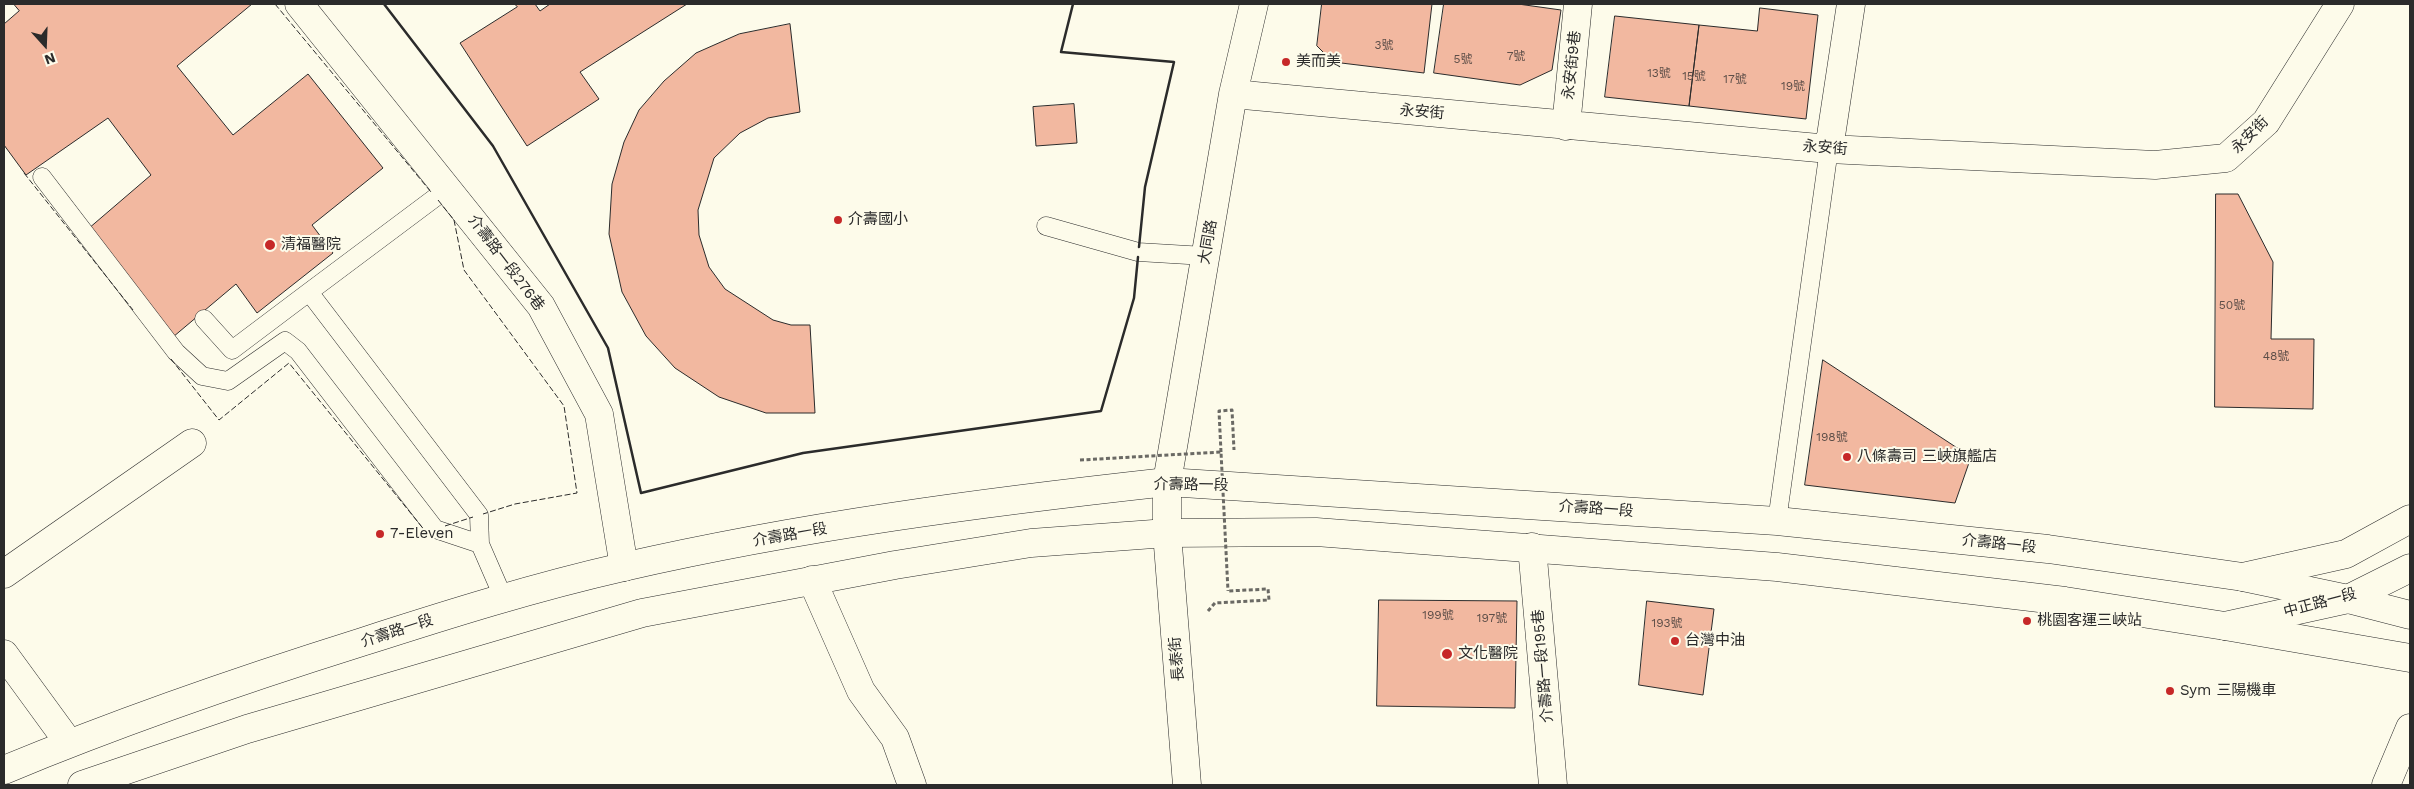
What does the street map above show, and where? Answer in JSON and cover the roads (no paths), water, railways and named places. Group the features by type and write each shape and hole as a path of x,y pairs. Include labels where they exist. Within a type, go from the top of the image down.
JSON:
{"main road":[{"name":"介壽路一段276巷","path":"299,4 541,306 599,414 624,566"},
{"name":"大同路","path":"1167,533 1167,482 1233,94 1254,4"},
{"name":"永安街9巷","path":"1566,126 1578,4"},
{"path":"1829,149 1851,4"},
{"name":"永安街","path":"1233,94 1829,149 2155,165 2226,158 2266,122 2340,4"},
{"path":"4,574 192,443"},
{"name":"介壽路一段","path":"4,770 69,743 218,687 503,597 624,566 806,531 1069,493 1167,482 1777,521 2048,549 2243,578 2348,599 2410,614"},
{"path":"2243,578 2346,554 2410,519"},
{"path":"82,785 247,729 642,613 812,580 1032,543 1167,533 1316,532 1777,566 2065,601 2410,658"},
{"name":"長泰街","path":"1167,533 1187,785"},
{"name":"介壽路一段195巷","path":"1532,547 1553,785"},
{"name":"中正路一段","path":"2225,626 2348,599 2410,568"},
{"path":"812,580 861,691 895,738 912,785"},
{"path":"4,654 69,743"},
{"path":"2386,785 2410,728"}],"lane":[{"path":"1777,521 1829,149"},
{"path":"42,177 176,352 202,376 228,381 285,341 298,351 435,529 480,544"},
{"path":"204,319 232,350 448,188"},
{"path":"1046,226 1138,252 1205,256"},
{"path":"309,292 479,515 480,544 503,597"}],"place":[{"name":"美而美","path":"1286,62"},
{"name":"介壽國小","path":"838,220"},
{"name":"清福醫院","path":"270,245"},
{"name":"八條壽司 三峽旗艦店","path":"1847,457"},
{"name":"7-Eleven","path":"380,534"},
{"name":"桃園客運三峽站","path":"2027,621"},
{"name":"台灣中油","path":"1675,641"},
{"name":"文化醫院","path":"1447,654"},
{"name":"Sym 三陽機車","path":"2170,691"}]}
